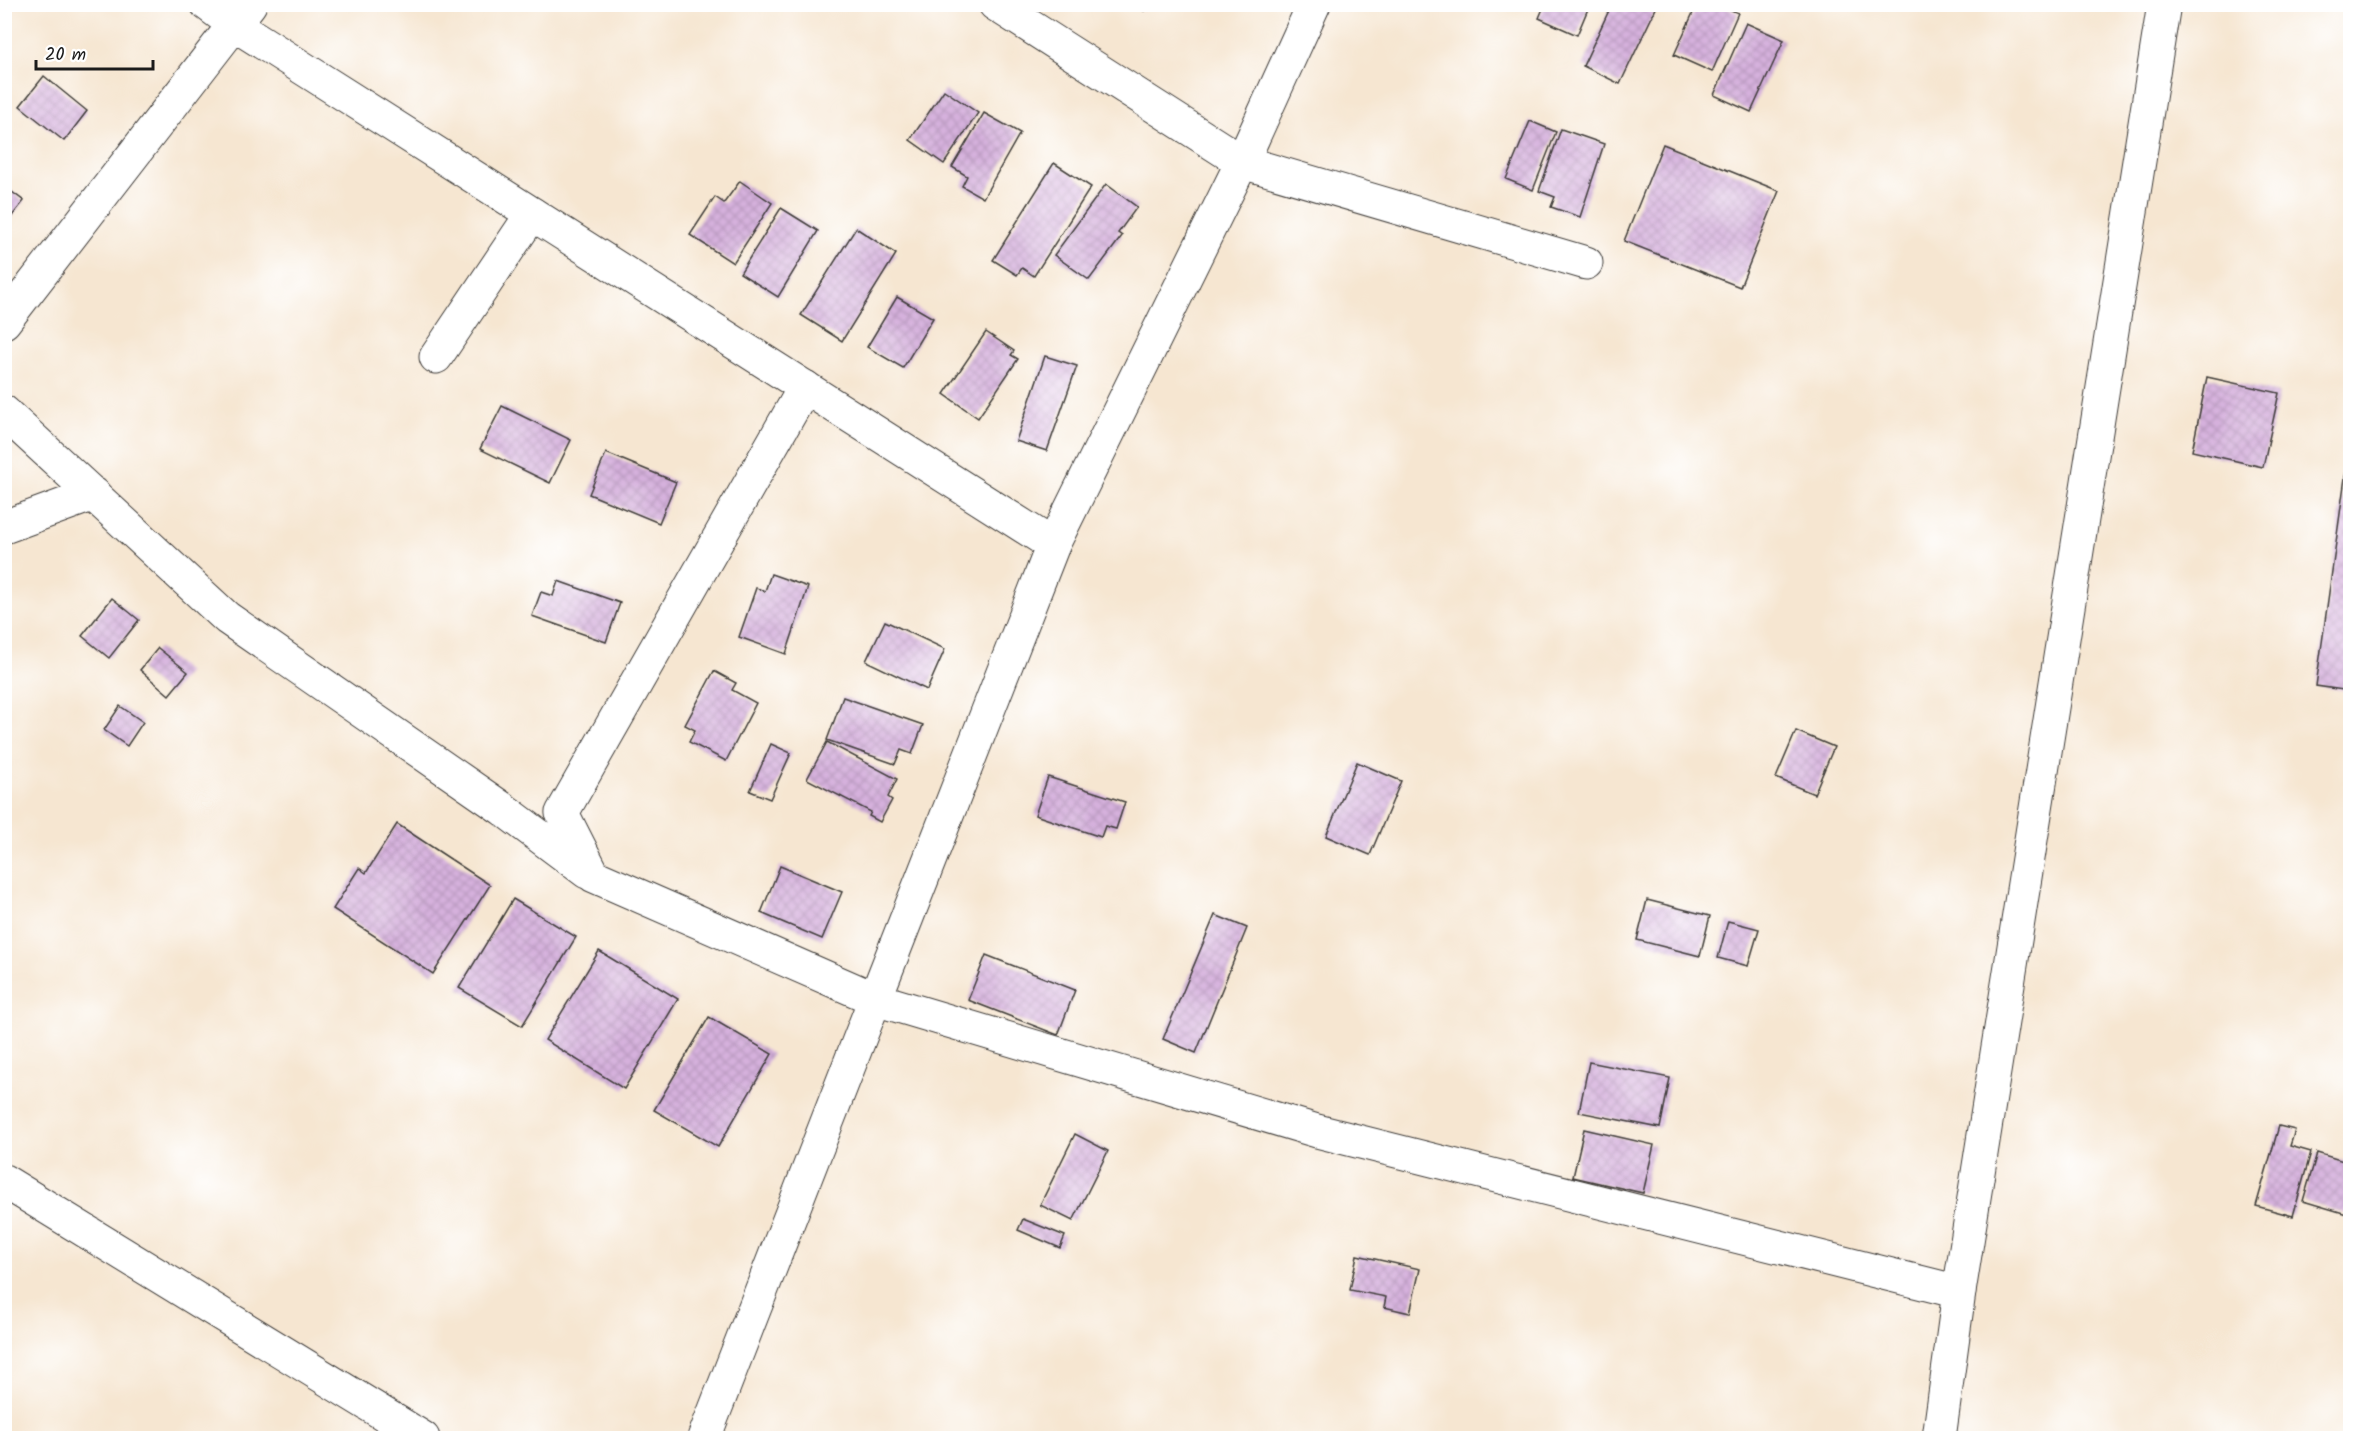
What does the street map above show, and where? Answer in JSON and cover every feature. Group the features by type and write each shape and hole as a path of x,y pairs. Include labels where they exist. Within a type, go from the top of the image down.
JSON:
{"street":[{"path":"207,4 242,15 532,214 1053,545"},
{"path":"995,4 1242,162 1586,263"},
{"path":"704,1438 1053,545 1242,162 1314,4"},
{"path":"1940,1438 1959,1292 2164,4"},
{"path":"4,322 242,15"},
{"path":"435,357 532,214"},
{"path":"594,876 562,813 805,387"},
{"path":"4,412 227,618 503,809 594,876 875,999 1317,1131 1959,1292"},
{"path":"4,527 94,494"},
{"path":"4,1182 423,1438"}],"building":[{"path":"1136,4 1150,4 1144,11"},
{"path":"1545,4 1590,4 1577,35 1539,18"},
{"path":"1612,4 1658,4 1620,84 1583,66"},
{"path":"1697,4 1718,4 1738,13 1712,72 1674,55"},
{"path":"1746,23 1784,40 1751,112 1714,95"},
{"path":"44,76 87,111 64,141 20,106"},
{"path":"944,90 978,113 944,164 910,140"},
{"path":"984,113 1020,133 983,198 962,186 967,176 952,167"},
{"path":"1530,121 1556,132 1533,190 1506,179"},
{"path":"1561,129 1604,144 1580,217 1551,207 1555,197 1539,191"},
{"path":"1663,144 1779,191 1740,287 1624,241"},
{"path":"1054,163 1091,187 1034,276 1022,268 1017,275 993,260"},
{"path":"740,181 772,203 733,263 690,235 715,197 724,203"},
{"path":"1106,184 1137,207 1118,233 1122,236 1089,280 1054,255"},
{"path":"4,186 24,201 4,226"},
{"path":"781,208 818,231 778,297 740,273"},
{"path":"856,228 896,254 842,341 801,315"},
{"path":"897,297 933,318 903,368 867,347"},
{"path":"986,332 1014,351 1011,355 1018,359 978,418 944,394"},
{"path":"1045,356 1077,366 1047,451 1016,441"},
{"path":"2207,377 2279,393 2263,467 2192,451"},
{"path":"502,406 571,440 550,483 480,449"},
{"path":"2350,450 2350,691 2316,686"},
{"path":"606,453 676,482 659,523 589,494"},
{"path":"771,574 808,587 786,654 739,637 756,588 765,591"},
{"path":"558,581 620,603 606,642 532,616 541,592 553,596"},
{"path":"112,598 139,620 109,658 82,636"},
{"path":"885,621 945,649 927,690 866,661"},
{"path":"158,648 188,672 169,695 140,670"},
{"path":"714,671 736,683 732,690 756,703 726,761 689,742 695,730 685,725"},
{"path":"843,697 923,725 912,754 901,750 895,764 827,740"},
{"path":"120,706 143,722 127,746 104,730"},
{"path":"1796,731 1834,747 1814,794 1776,778"},
{"path":"827,742 897,779 888,797 892,800 880,822 869,816 871,812 807,779"},
{"path":"771,744 791,753 770,799 750,791"},
{"path":"1357,762 1401,781 1370,855 1326,836"},
{"path":"1048,777 1125,802 1116,829 1105,826 1101,837 1035,815"},
{"path":"397,824 490,885 433,974 333,909 359,868 366,873"},
{"path":"780,866 842,892 822,939 761,913"},
{"path":"513,899 576,937 522,1026 459,988"},
{"path":"1647,900 1710,916 1700,956 1637,940"},
{"path":"1215,915 1247,928 1196,1053 1163,1039"},
{"path":"1728,921 1759,929 1748,966 1718,958"},
{"path":"599,951 678,999 624,1089 545,1040"},
{"path":"986,955 1075,990 1058,1035 968,1000"},
{"path":"709,1017 772,1054 718,1147 654,1110"},
{"path":"1589,1062 1670,1078 1660,1128 1579,1112"},
{"path":"2279,1126 2295,1130 2290,1146 2311,1152 2293,1216 2256,1206"},
{"path":"1584,1129 1654,1145 1643,1193 1573,1177"},
{"path":"1075,1134 1108,1151 1073,1221 1040,1205"},
{"path":"2317,1153 2350,1163 2350,1215 2303,1201"},
{"path":"1023,1219 1065,1236 1060,1248 1018,1230"},
{"path":"1357,1255 1420,1269 1410,1313 1384,1307 1386,1297 1350,1290"}]}
